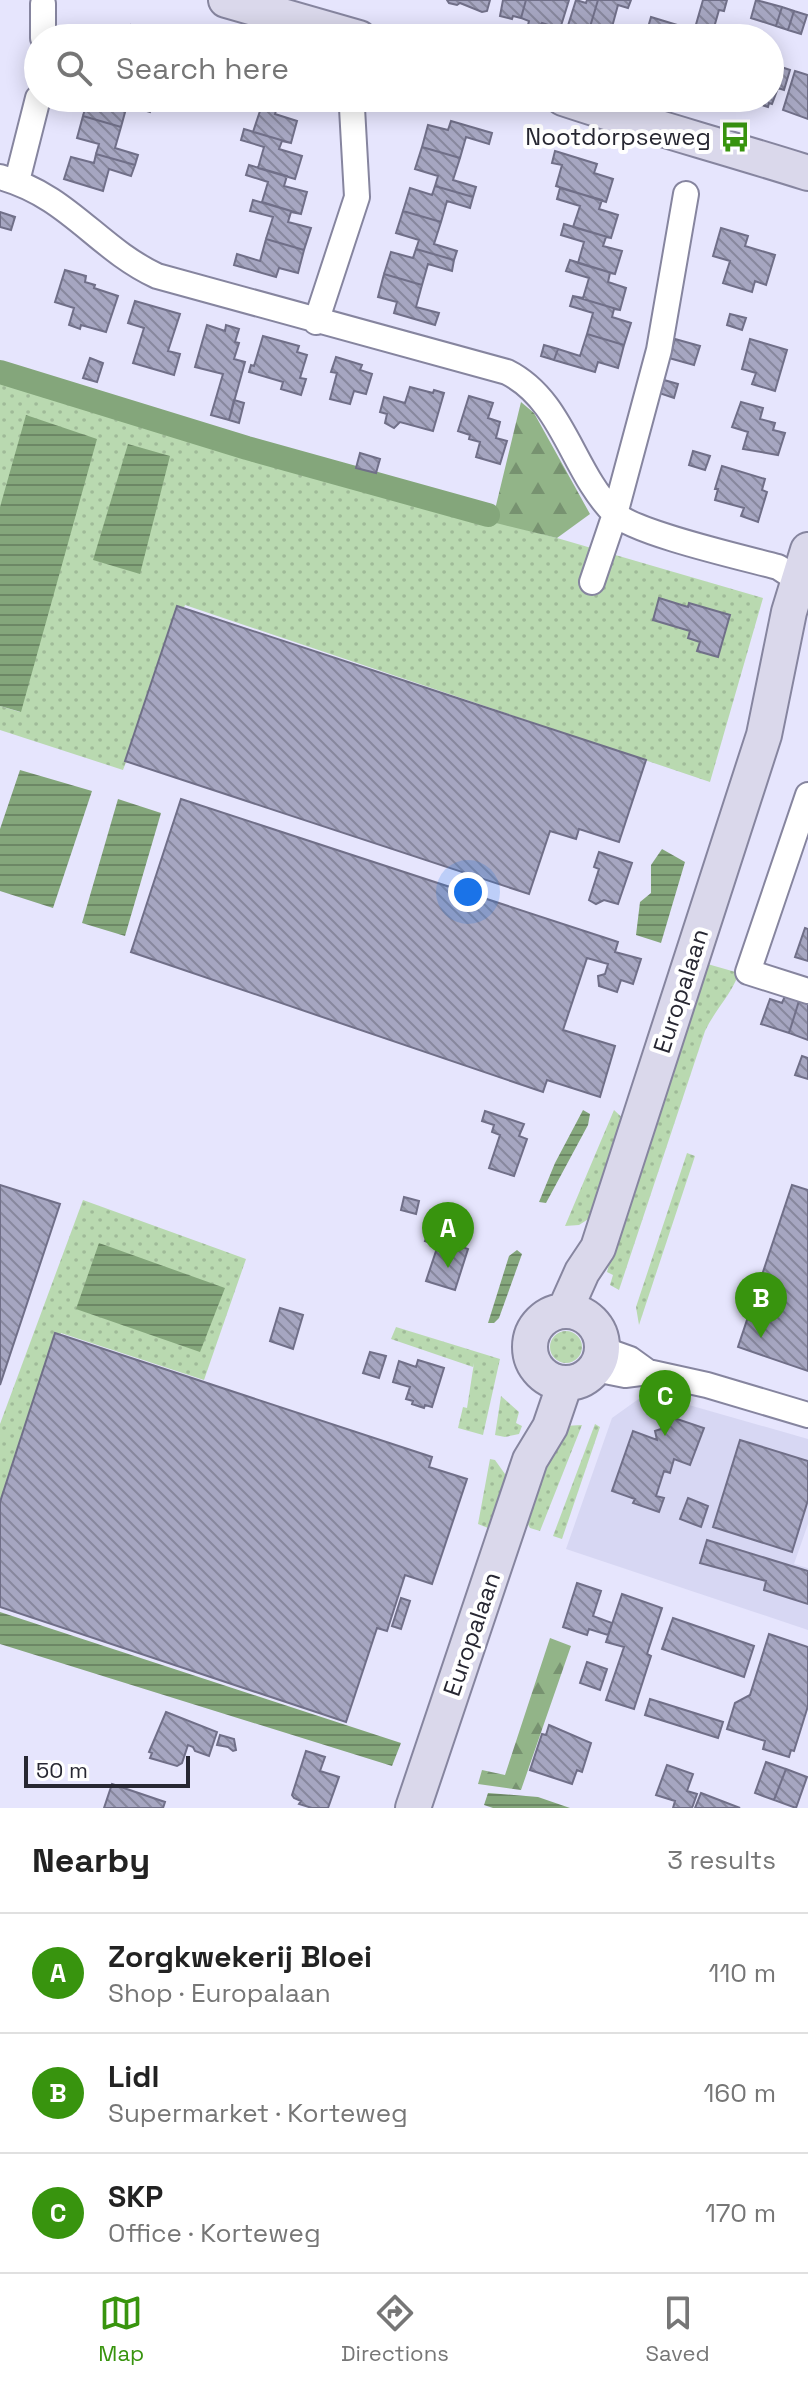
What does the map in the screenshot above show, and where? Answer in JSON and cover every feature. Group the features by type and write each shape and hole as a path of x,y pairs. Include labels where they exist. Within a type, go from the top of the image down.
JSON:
{"main road":[{"path":"226,0 310,24"},
{"path":"605,112 808,173"},
{"path":"653,128 671,142 711,159 808,191"},
{"name":"Europalaan","path":"413,1808 530,1460 533,1421 577,1351 582,1272 598,1248 764,735 805,574"},
{"name":"Europalaan","path":"764,735 794,674 808,632"}],"street":[{"path":"43,4 43,24"},
{"path":"33,112 8,179 44,193 122,256 150,273 316,322 507,372 542,398 602,498 615,514 640,528 805,574"},
{"path":"316,322 357,197 352,112"},
{"path":"592,582 615,514 659,350 686,194"},
{"path":"806,809 748,972 808,991"},
{"path":"577,1351 625,1375 648,1372 707,1385 808,1415"}],"shaded area":[{"path":"0,378 303,470 557,538 763,598 710,782 185,605 123,770 0,730 0,706 20,712 0,507"},
{"path":"26,415 97,439 21,712 0,706 0,507"},
{"path":"128,444 170,456 140,574 93,560"},
{"path":"20,770 92,791 53,908 0,891 0,829"},
{"path":"118,799 161,813 125,936 82,923"},
{"path":"662,849 685,862 661,943 636,935 640,902 651,893 651,865"},
{"path":"704,963 739,973 705,1031 619,1290 610,1285 613,1275 607,1272 635,1169"},
{"path":"583,1110 590,1114 588,1125 546,1203 539,1202 555,1163"},
{"path":"614,1110 628,1123 590,1218 579,1225 565,1226"},
{"path":"687,1153 695,1156 639,1325 636,1307"},
{"path":"83,1200 246,1259 204,1380 61,1333 0,1509 0,1424"},
{"path":"99,1243 225,1288 200,1352 76,1309"},
{"path":"517,1250 522,1254 499,1318 494,1323 488,1323 509,1256"},
{"path":"396,1327 500,1359 483,1435 458,1428 463,1407 467,1408 474,1363 473,1367 391,1339"},
{"path":"566,1331 577,1336 582,1347 577,1358 566,1363 555,1358 550,1347 555,1336"},
{"path":"647,1393 808,1439 808,1524 794,1564 808,1568 808,1630 566,1549 612,1418"},
{"path":"501,1396 519,1412 516,1423 522,1426 519,1434 505,1437 495,1435"},
{"path":"595,1424 600,1427 562,1539 553,1536"},
{"path":"582,1425 540,1531 530,1528 524,1517 564,1426"},
{"path":"490,1459 495,1460 510,1481 493,1530 478,1524"},
{"path":"0,1612 401,1743 392,1766 0,1644"},
{"path":"488,1793 538,1797 570,1808 493,1808 484,1805"}],"green space":[{"path":"521,402 534,413 590,514 557,538 492,522"},
{"path":"550,1638 571,1646 521,1790 478,1784 482,1770 505,1775"}],"building":[{"path":"447,0 490,0 487,11 482,12"},
{"path":"503,0 526,0 521,18 500,16"},
{"path":"526,0 569,0 562,24 528,24 529,21 521,18"},
{"path":"576,0 586,3 587,0 598,0 591,24 568,24"},
{"path":"598,0 631,0 628,8 618,5 613,24 591,24"},
{"path":"703,0 727,0 724,11 719,10 715,24 696,24"},
{"path":"756,0 782,7 777,24 751,18"},
{"path":"782,7 794,11 788,30 784,29 784,24 777,24"},
{"path":"794,11 807,15 801,34 788,30"},
{"path":"651,17 674,24 649,24"},
{"path":"784,68 790,70 784,90"},
{"path":"795,71 808,75 808,119 784,110"},
{"path":"84,112 125,112 121,127 83,116"},
{"path":"260,112 276,112 297,121 291,143 253,132"},
{"path":"83,116 121,127 115,148 138,155 135,165 96,154 99,144 77,138"},
{"path":"451,121 492,133 489,144 466,137 460,158 422,147 428,125 448,130"},
{"path":"244,129 291,143 282,141 279,149 302,156 295,179 258,168 264,147 241,140"},
{"path":"422,147 460,158 453,180 476,187 473,197 435,186 438,176 415,169"},
{"path":"555,151 597,164 594,173 613,179 606,202 556,186 562,165 552,163"},
{"path":"96,154 135,165 131,176 109,169 103,191 64,179 71,157 94,163"},
{"path":"249,165 287,176 284,186 307,192 301,214 262,202 268,182 246,175"},
{"path":"435,186 473,197 470,208 447,201 441,222 403,211 410,188 432,195"},
{"path":"560,188 602,200 599,209 618,215 611,238 573,227 580,206 557,199"},
{"path":"253,200 301,214 291,212 288,222 311,228 304,250 266,239 273,217 250,211"},
{"path":"403,211 441,222 434,244 457,251 454,260 416,249 419,240 396,233"},
{"path":"0,212 15,217 11,230 0,227"},
{"path":"564,224 611,238 606,237 603,246 622,251 615,274 578,263 584,242 561,235"},
{"path":"721,228 748,236 745,246 775,255 766,285 755,281 752,292 723,283 730,261 713,256"},
{"path":"266,239 304,250 298,273 279,268 276,277 234,265 237,254 260,261"},
{"path":"416,249 454,260 452,271 428,264 422,285 384,274 391,252 413,258"},
{"path":"570,260 615,274 610,273 608,282 626,288 620,310 573,296 583,298 589,278 566,271"},
{"path":"65,270 86,276 85,282 95,285 94,288 118,296 106,332 69,325 74,308 55,302"},
{"path":"384,274 422,285 416,307 439,313 435,325 394,313 397,302 378,297"},
{"path":"573,296 620,310 614,309 612,317 631,323 624,345 587,334 593,313 570,306"},
{"path":"135,301 180,314 168,351 180,354 174,375 133,363 144,328 128,323"},
{"path":"730,314 746,318 742,330 727,325"},
{"path":"207,325 225,331 226,325 239,329 234,359 245,362 229,420 211,415 223,374 195,367"},
{"path":"587,334 624,345 618,368 598,362 595,372 554,360 558,349 580,356"},
{"path":"263,336 299,346 297,352 307,355 300,378 306,379 301,395 281,389 283,382 249,372 251,365 254,366"},
{"path":"675,339 700,346 694,365 669,358"},
{"path":"750,339 787,350 775,391 752,384 756,373 742,369"},
{"path":"544,345 558,349 554,360 541,356"},
{"path":"336,357 362,365 360,370 372,374 366,394 354,391 350,404 330,399 337,373 331,372"},
{"path":"90,358 103,363 97,382 83,378"},
{"path":"664,380 678,384 674,398 659,393"},
{"path":"410,387 444,393 433,431 400,422 394,428 385,423 387,414 380,412 384,397 405,403"},
{"path":"469,396 493,403 488,418 500,422 496,438 507,441 500,464 476,457 480,442 458,431"},
{"path":"234,400 244,403 239,423 229,420"},
{"path":"741,402 763,408 760,419 775,423 773,430 785,433 778,455 743,449 748,432 732,427"},
{"path":"693,451 710,456 705,470 689,465"},
{"path":"360,453 380,459 376,473 356,468"},
{"path":"722,466 765,479 762,490 767,492 758,522 741,516 744,508 715,500"},
{"path":"659,598 730,615 718,657 697,651 700,642 688,638 690,631 653,620"},
{"path":"177,606 646,760 619,842 579,829 576,839 550,831 529,894 125,761"},
{"path":"181,799 618,942 615,952 641,959 633,984 621,980 617,992 599,986 598,976 605,974 608,964 587,958 563,1030 615,1046 600,1097 547,1080 543,1092 131,952"},
{"path":"599,852 632,863 618,904 604,900 596,904 589,900 599,869 594,867"},
{"path":"805,928 808,929 808,961 795,957"},
{"path":"785,996 799,1001 789,1033 761,1024 770,999 782,1003"},
{"path":"799,1001 808,1004 808,1040 789,1033"},
{"path":"802,1056 808,1058 808,1079 795,1075"},
{"path":"485,1111 524,1124 519,1136 527,1139 514,1176 489,1168 500,1135 492,1132 494,1125 482,1121"},
{"path":"0,1185 60,1204 0,1385"},
{"path":"792,1185 808,1190 808,1371 738,1347"},
{"path":"404,1197 419,1201 416,1214 401,1210"},
{"path":"431,1224 455,1232 452,1243 468,1249 455,1290 426,1281 438,1245 425,1241"},
{"path":"280,1308 303,1315 293,1349 270,1341"},
{"path":"55,1333 432,1457 429,1467 467,1479 432,1584 405,1575 387,1631 377,1628 346,1722 0,1607 0,1502"},
{"path":"370,1352 386,1356 379,1378 363,1373"},
{"path":"418,1360 444,1368 432,1407 412,1404 413,1401 406,1399 410,1387 393,1382 399,1361 416,1367"},
{"path":"671,1417 704,1428 690,1465 674,1459 670,1473 664,1471 656,1496 664,1498 659,1512 612,1491 633,1431 657,1440 655,1431 661,1429 664,1418"},
{"path":"740,1440 808,1461 808,1500 792,1552 713,1527"},
{"path":"688,1498 708,1506 701,1527 680,1519"},
{"path":"707,1540 808,1571 808,1604 764,1590 766,1581 700,1563"},
{"path":"577,1583 601,1591 593,1616 612,1623 608,1635 589,1629 587,1635 563,1627"},
{"path":"622,1594 662,1608 634,1709 606,1700 624,1647 606,1642"},
{"path":"401,1598 410,1601 401,1629 392,1626"},
{"path":"673,1618 754,1646 744,1677 662,1649"},
{"path":"769,1634 808,1647 808,1706 794,1751 791,1750 789,1757 763,1749 765,1741 727,1729 735,1703 750,1695"},
{"path":"587,1662 607,1669 600,1690 580,1683"},
{"path":"650,1699 723,1722 718,1738 645,1715"},
{"path":"166,1712 217,1732 209,1756 188,1745 182,1763 177,1766 150,1758 152,1753 149,1752"},
{"path":"549,1725 591,1743 582,1772 577,1770 572,1784 530,1770 542,1734 546,1735"},
{"path":"220,1735 234,1739 236,1750 217,1745"},
{"path":"306,1751 325,1757 320,1771 339,1777 328,1808 299,1804 301,1801 292,1795"},
{"path":"766,1762 786,1769 774,1800 755,1793"},
{"path":"667,1765 693,1774 687,1791 697,1794 692,1808 673,1808 675,1801 656,1795"},
{"path":"786,1769 807,1777 796,1808 774,1800"},
{"path":"112,1784 165,1802 163,1808 104,1808"},
{"path":"701,1793 740,1808 695,1808"}],"waterway":[{"path":"0,372 247,448 488,515"}],"place":[{"name":"Nootdorpseweg","path":"735,137"},
{"name":"Zorgkwekerij Bloei","path":"448,1268"},
{"name":"Lidl","path":"761,1338"},
{"name":"SKP","path":"665,1436"}]}
